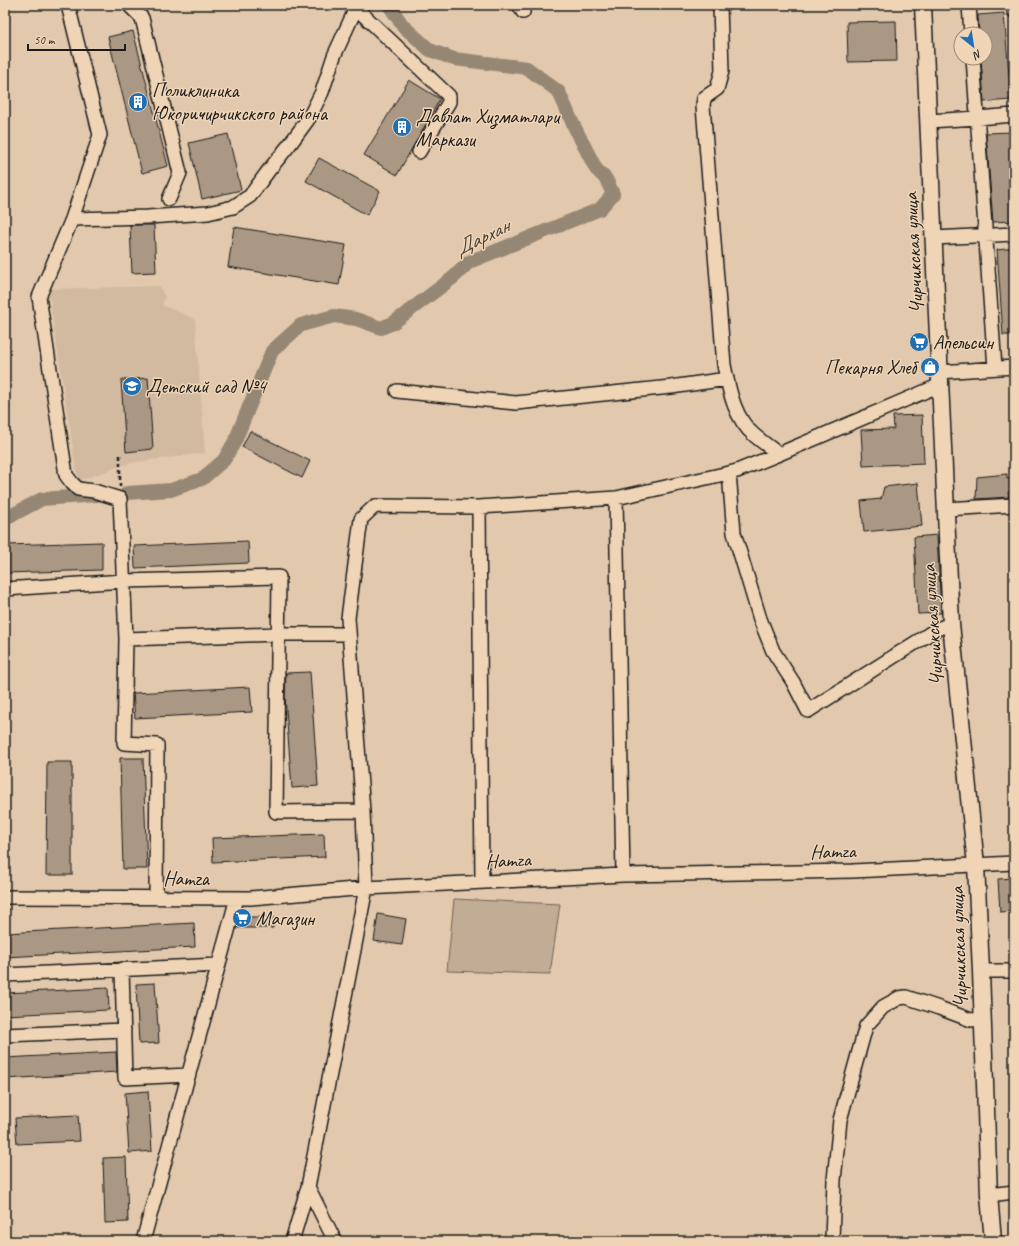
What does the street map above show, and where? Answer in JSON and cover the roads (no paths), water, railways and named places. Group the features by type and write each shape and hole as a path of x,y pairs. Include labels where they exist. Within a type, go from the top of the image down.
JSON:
{"main road":[{"name":"Чирчикская улица","path":"923,5 951,624 976,865 989,1195 993,1241"}],"street":[{"path":"68,5 100,135 72,219 39,297 66,475 78,488 120,499 126,639 124,743 157,745 156,898"},
{"path":"129,5 142,18 180,173 169,199"},
{"path":"720,5 722,71 717,89 704,98 702,106 724,365 733,403 743,423 753,435 779,454"},
{"path":"969,5 970,26"},
{"path":"1013,5 1014,11"},
{"path":"72,219 148,217 208,213 233,207 250,196 309,118 322,92 334,56 355,6 449,96 449,102 419,152"},
{"path":"974,66 995,368"},
{"path":"928,121 1014,115"},
{"path":"934,238 1014,234"},
{"path":"292,1241 308,1187 366,888 363,811 348,618 361,519 375,506 479,507 616,498 729,472 779,454 940,378 995,368 1014,367"},
{"path":"397,391 516,403 671,387 727,378"},
{"path":"729,472 734,533 760,619 773,651 793,682 808,711 937,629 951,624"},
{"path":"616,498 623,875"},
{"path":"946,508 1014,505"},
{"path":"479,507 482,882"},
{"path":"5,589 124,581 279,577 276,812 363,811"},
{"path":"126,639 349,632"},
{"name":"Hamza","path":"5,897 236,898 366,888 623,875 853,871 1014,864"},
{"path":"143,1241 236,898"},
{"path":"5,975 219,965"},
{"path":"122,969 125,1078 189,1075"},
{"path":"981,971 1014,971"},
{"path":"832,1241 834,1180 840,1120 866,1026 883,1007 899,998 906,997 971,1020 982,1019"},
{"path":"5,1035 124,1030"},
{"path":"308,1187 335,1241"},
{"path":"989,1195 1014,1192"}],"waterway":[{"name":"Дархан","path":"127,493 171,490 202,479 224,460 235,441 272,351 301,325 334,316 356,319 381,328 393,323 454,277 469,262 600,209 613,194 606,179 596,169 573,124 559,92 527,68 454,59 430,50 403,26 389,5"},
{"name":"Дархан","path":"5,519 42,499 97,495"}],"place":[{"name":"Поликлиника Юкоричирчикского района","path":"138,102"},
{"name":"Давлат Хизматлари Маркази","path":"402,127"},
{"name":"Апельсин","path":"919,342"},
{"name":"Пекарня Хлеб","path":"930,367"},
{"name":"Детский сад №4","path":"132,386"},
{"name":"Магазин","path":"242,918"}]}
